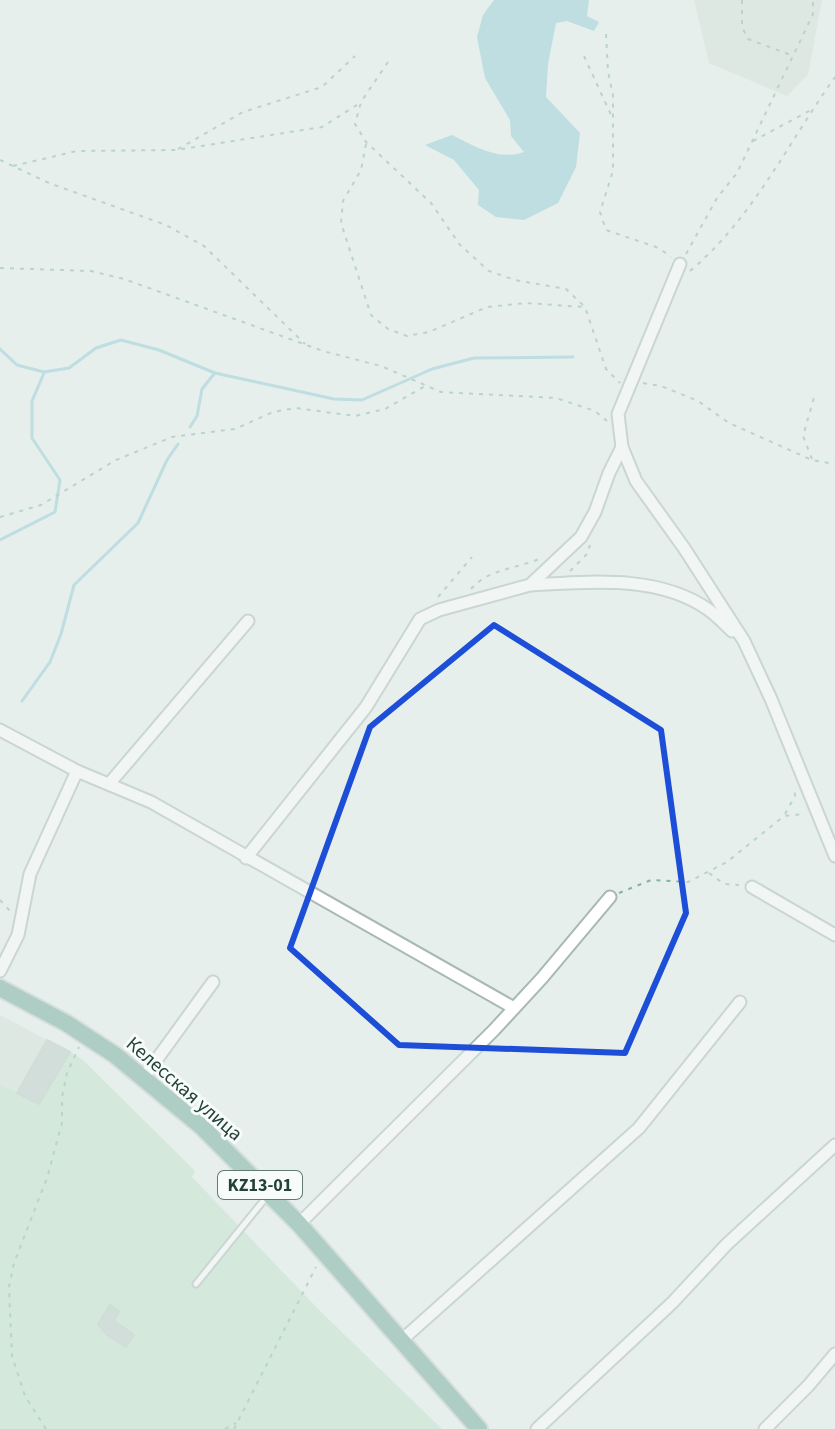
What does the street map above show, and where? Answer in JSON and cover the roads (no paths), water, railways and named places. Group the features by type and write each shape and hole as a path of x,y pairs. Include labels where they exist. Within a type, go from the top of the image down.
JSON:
{"main road":[{"name":"Келесская улица","path":"0,988 84,1034 144,1077 201,1126 299,1224 479,1429"}],"street":[{"path":"680,264 618,414 622,447 636,481 744,641 835,856"},
{"path":"530,585 581,537 622,447"},
{"path":"246,858 366,707 420,619 530,585 603,581 648,586 686,598 708,609 744,641"},
{"path":"109,784 248,621"},
{"path":"0,730 77,771 151,802 514,1008"},
{"path":"0,971 18,935 30,874 77,771"},
{"path":"752,887 835,935"},
{"path":"299,1224 514,1008 610,897"},
{"path":"144,1077 213,982"},
{"path":"403,1339 639,1128 740,1002"},
{"path":"537,1429 672,1303 727,1244 835,1145"},
{"path":"765,1429 835,1354"}],"lane":[{"path":"196,1284 269,1194"}],"water":[{"path":"494,0 589,0 587,16 599,22 594,31 567,21 556,23 548,64 546,97 580,133 576,167 558,203 524,220 496,217 478,205 479,190 454,160 425,145 452,135 497,154 524,152 511,136 510,120 485,78 477,37 483,15"}],"waterway":[{"path":"0,349 17,365 44,372 69,368 96,348 121,340 159,350 215,373 334,399 362,400 432,369 474,358 573,357"},
{"path":"0,540 55,512 60,480 32,438 32,401 44,373"},
{"path":"190,427 197,416 202,389 214,374"},
{"path":"22,701 50,662 74,585 138,523 167,460 178,444"}]}
